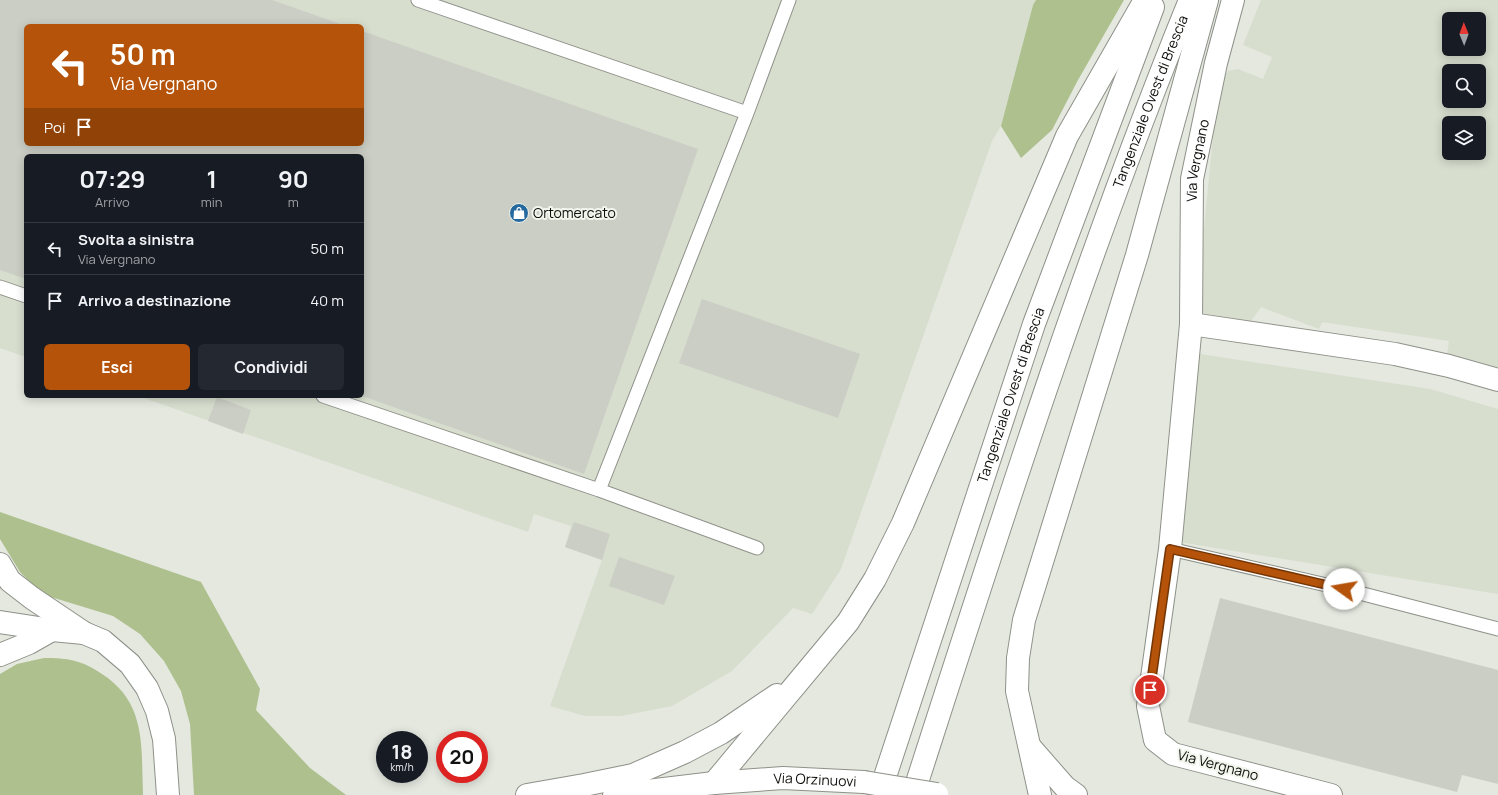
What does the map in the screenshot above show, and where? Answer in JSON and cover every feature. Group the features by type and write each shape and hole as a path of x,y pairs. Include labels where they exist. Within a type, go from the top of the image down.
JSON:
{"main road":[{"path":"707,789 848,622 875,580 903,523 1067,136 1145,0"},
{"name":"Tangenziale Ovest di Brescia","path":"871,789 1034,324 1156,0"},
{"name":"Tangenziale Ovest di Brescia","path":"913,795 1000,526 1065,332 1136,137 1190,0"},
{"path":"1040,795 1017,691 1018,658 1024,620 1137,255 1207,0"},
{"name":"Via Vergnano","path":"1233,0 1216,63 1192,179 1191,324 1170,549 1148,706 1155,740 1173,754 1331,795"},
{"path":"1191,324 1395,354 1449,366 1498,380"},
{"path":"0,564 10,581 32,598 84,633 103,641 130,664 147,688 158,711 164,739 168,795"},
{"path":"0,622 84,633"},
{"path":"0,655 29,644 52,630"},
{"path":"527,795 584,785 633,774 685,752 721,733 767,704 809,670"},
{"path":"1028,744 1065,787 1076,795"},
{"name":"Via Orzinuovi","path":"614,795 707,789 784,778 871,789 938,795"}],"lane":[{"path":"418,0 747,114"},
{"path":"599,490 747,114 789,0"},
{"path":"0,287 24,295"},
{"path":"329,398 599,490 757,548"},
{"path":"1170,549 1344,589 1498,629"}],"shaded area":[{"path":"0,0 1036,0 1033,5 1001,126 992,141 841,569 812,614 793,608 732,671 672,706 621,716 585,716 550,706 602,560 565,547 571,526 534,514 528,532 144,398 364,398 364,154 24,154 24,356 0,348"},
{"path":"1261,0 1498,0 1498,367 1491,367 1447,355 1449,341 1322,322 1319,329 1261,307 1249,324 1205,315 1200,309 1197,302 1217,95 1223,77 1228,71 1238,69 1263,79 1272,57 1243,45"},
{"path":"1194,353 1430,389 1498,409 1498,594 1179,542"}],"green space":[{"path":"1036,0 1124,0 1078,80 1052,130 1021,158 1001,126 1033,5"},
{"path":"0,512 201,582 260,689 256,710 310,768 346,795 194,795 190,724 181,691 164,661 140,634 113,616 51,597 34,586 20,572 0,539"},
{"path":"44,658 67,659 94,669 117,686 127,698 139,727 143,795 0,795 0,674 17,664"}],"building":[{"name":"Ortomercato","path":"0,0 272,0 340,24 24,24 24,146 364,146 364,32 698,149 584,474 364,397 364,154 24,154 24,278 0,270"},
{"path":"702,299 860,354 838,418 679,363"},
{"path":"217,398 251,410 243,434 208,421"},
{"path":"574,522 610,534 602,560 565,547"},
{"path":"619,557 675,576 664,605 609,586"},
{"path":"1220,598 1498,670 1498,784 1462,775 1457,792 1188,722"}],"place":[{"name":"Ortomercato","path":"519,213"}],"route":[{"path":"1150,690 1170,549 1344,589"}]}
